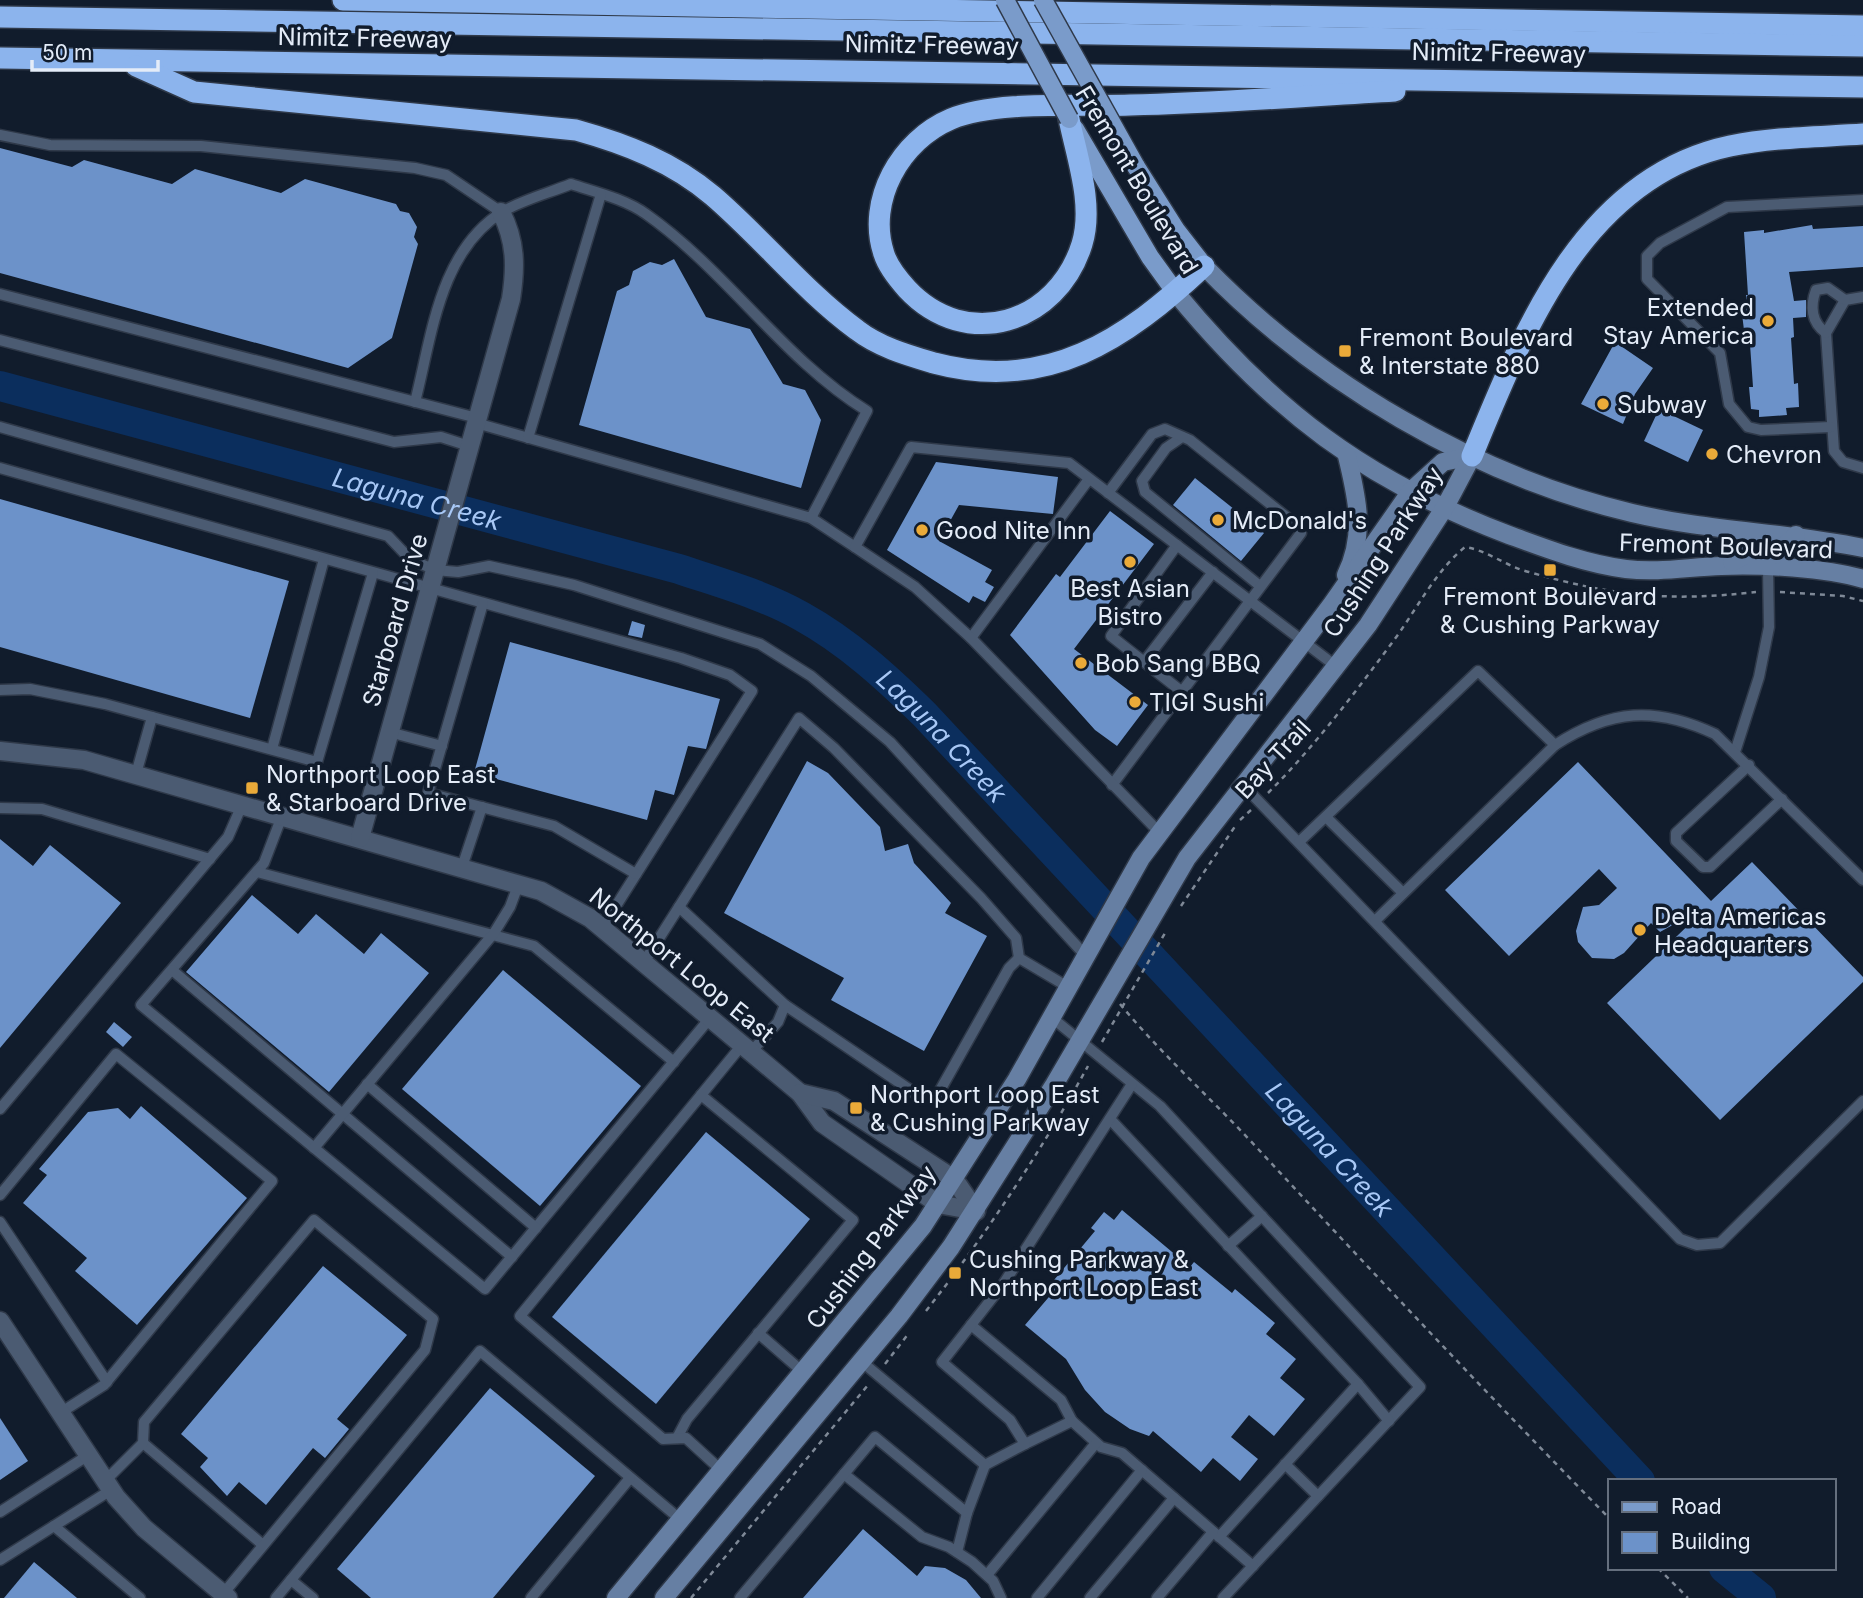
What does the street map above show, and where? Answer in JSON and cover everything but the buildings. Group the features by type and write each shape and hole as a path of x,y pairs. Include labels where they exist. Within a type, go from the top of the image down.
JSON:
{"highway":[{"name":"Nimitz Freeway","path":"343,0 1863,26"},
{"path":"675,6 707,0"},
{"path":"0,17 1863,46"},
{"name":"Nimitz Freeway","path":"0,58 1863,86"},
{"path":"127,61 194,92 576,130 626,144 666,164 712,195 827,306 859,332 895,351 966,371 1016,371 1066,361 1105,345 1149,316 1204,267"},
{"path":"1069,119 1086,210 1084,229 1072,269 1058,290 1036,309 1010,320 985,325 960,322 934,311 915,298 897,279 884,254 879,227 881,206 887,185 900,160 919,139 951,119 976,113 1564,80"},
{"path":"1472,456 1497,396 1560,271 1585,237 1616,206 1652,180 1688,161 1728,146 1770,140 1863,134"}],"main road":[{"name":"Fremont Boulevard","path":"1005,0 1069,119 1150,257 1175,293 1232,359 1266,392 1347,456 1445,507 1544,548 1593,562 1626,569 1664,570 1723,566 1826,573 1863,579"},
{"name":"Fremont Boulevard","path":"1043,0 1135,164 1176,230 1204,267 1262,324 1366,399 1472,456 1580,498 1683,524 1796,535 1863,548"},
{"path":"1332,604 1352,562 1358,540 1358,502 1347,456"},
{"name":"Cushing Parkway","path":"616,1598 870,1293 938,1204 1159,832 1305,641 1411,491 1443,462 1472,456"},
{"name":"Cushing Parkway","path":"664,1598 915,1296 976,1211 1081,1040 1187,858 1338,667 1445,507 1472,456"},
{"path":"1723,566 1746,555 1775,555 1796,535"},
{"path":"1826,573 1837,565 1863,566"}],"street":[{"name":"Starboard Drive","path":"359,838 511,299 515,252 510,229 501,212"},
{"name":"Northport Loop East","path":"0,751 62,756 136,774 519,883 566,903 603,928 800,1093 822,1123 938,1204 976,1211"},
{"name":"Northport Loop East","path":"800,1093 834,1101 954,1179 976,1211"},
{"path":"2,1330 107,1486 144,1528 225,1596"}],"lane":[{"path":"0,135 50,145 201,146 415,168 446,175 501,212"},
{"path":"415,402 446,280 463,248 501,212 571,184 645,213 697,258 835,391 867,411 811,518"},
{"path":"528,438 601,194"},
{"path":"1831,427 1761,430 1748,427 1729,404 1720,353 1647,279 1647,256 1660,243 1727,207 1863,200"},
{"path":"1826,332 1817,327 1813,317 1816,290 1828,288 1846,300 1863,297"},
{"path":"0,294 415,402 528,438 811,518 915,587 971,638 1159,832"},
{"path":"1846,300 1826,332 1831,427 1834,451 1843,462 1863,468"},
{"path":"0,340 394,442 441,437 468,449"},
{"path":"0,427 388,536 410,559 458,572 489,566 562,582 760,644 811,676 890,742 1088,951"},
{"path":"1108,493 1152,434 1165,429 1182,437 1299,527 1301,533 1112,785"},
{"path":"1182,437 1166,448 1142,481 1145,492 1260,586"},
{"path":"855,547 911,447 1069,463 1338,667"},
{"path":"0,468 681,658 730,675 752,691 603,928"},
{"path":"971,638 1089,479"},
{"path":"1177,545 1111,636 1181,691"},
{"path":"272,749 324,559"},
{"path":"1735,752 1753,700 1769,627 1768,569"},
{"path":"1144,662 1213,572"},
{"path":"0,690 30,689 152,717 317,762 373,573"},
{"path":"483,603 428,793 554,826 636,874"},
{"path":"1299,842 1478,671 1555,745"},
{"path":"1375,921 1555,745 1578,730 1604,720 1632,714 1661,715 1691,723 1715,734 1863,880"},
{"path":"136,774 152,717"},
{"path":"644,962 799,718 834,748 981,898 1016,938 1019,958"},
{"path":"389,732 442,746"},
{"path":"1749,765 1675,833 1676,841 1703,867 1710,867 1783,799"},
{"path":"1244,786 1680,1240 1698,1245 1720,1242 1863,1101"},
{"path":"0,1109 228,837 242,804"},
{"path":"462,867 482,807"},
{"path":"0,808 42,809 210,859"},
{"path":"282,816 264,863 141,1005 485,1289 710,1018"},
{"path":"1326,817 1403,893"},
{"path":"257,872 494,933 534,946 674,1062"},
{"path":"314,1148 494,933 510,907 519,883"},
{"path":"679,907 785,1005 922,1097 938,1094 1009,968 1019,958"},
{"path":"1019,958 1068,987"},
{"path":"172,970 512,1257"},
{"path":"722,1471 686,1438 663,1439 520,1316 701,1094 746,1049 778,1023 785,1005"},
{"path":"1051,1017 1160,1106 1420,1387 1223,1598"},
{"path":"0,1195 116,1054 272,1181 107,1382 60,1413"},
{"path":"367,1084 536,1228"},
{"path":"1025,1444 1010,1420 942,1362 1004,1283 1132,1084"},
{"path":"677,1438 687,1419 853,1220 701,1094"},
{"path":"1110,1119 1358,1384 1389,1421"},
{"path":"1228,1246 1262,1216"},
{"path":"0,1560 54,1526 107,1486 143,1443 144,1422 314,1220 433,1319 425,1350 262,1545 225,1596"},
{"path":"0,1222 107,1382"},
{"path":"971,1325 1061,1400 1072,1421 1096,1443 1122,1453 1253,1566"},
{"path":"758,1333 804,1373"},
{"path":"276,1598 480,1351 681,1520"},
{"path":"861,1362 985,1465"},
{"path":"1157,1598 1358,1384"},
{"path":"957,1552 967,1513 985,1465 1072,1421"},
{"path":"740,1598 875,1437 967,1513"},
{"path":"143,1443 262,1545"},
{"path":"987,1575 1096,1443"},
{"path":"0,1512 87,1455"},
{"path":"1285,1464 1318,1496"},
{"path":"1037,1598 1142,1470"},
{"path":"844,1474 922,1537 957,1552 987,1575 1000,1598"},
{"path":"531,1598 630,1478"},
{"path":"1090,1598 1174,1498"},
{"path":"54,1526 140,1598"},
{"path":"291,1580 313,1598"}],"path":[{"name":"Bay Trail","path":"1174,916 1240,820 1297,764 1370,673 1447,562 1465,547"},
{"path":"1124,1007 1168,927"},
{"path":"1109,991 1147,1036 1252,1142 1504,1411 1608,1517"},
{"path":"1660,1570 1688,1598"}],"waterway":[{"name":"Laguna Creek","path":"0,386 679,569 772,602 835,637 881,674 924,714 1638,1479"},
{"name":"Laguna Creek","path":"1726,1570 1761,1598"}],"place":[{"name":"Extended Stay America","path":"1768,321"},
{"name":"Fremont Boulevard & Interstate 880","path":"1345,351"},
{"name":"Subway","path":"1603,404"},
{"name":"Chevron","path":"1712,454"},
{"name":"McDonald's","path":"1218,520"},
{"name":"Good Nite Inn","path":"922,530"},
{"name":"Best Asian Bistro","path":"1130,562"},
{"name":"Fremont Boulevard & Cushing Parkway","path":"1550,570"},
{"name":"Bob Sang BBQ","path":"1081,663"},
{"name":"TIGI Sushi","path":"1135,702"},
{"name":"Northport Loop East & Starboard Drive","path":"252,788"},
{"name":"Delta Americas Headquarters","path":"1640,930"},
{"name":"Northport Loop East & Cushing Parkway","path":"856,1108"},
{"name":"Cushing Parkway & Northport Loop East","path":"955,1273"}]}
